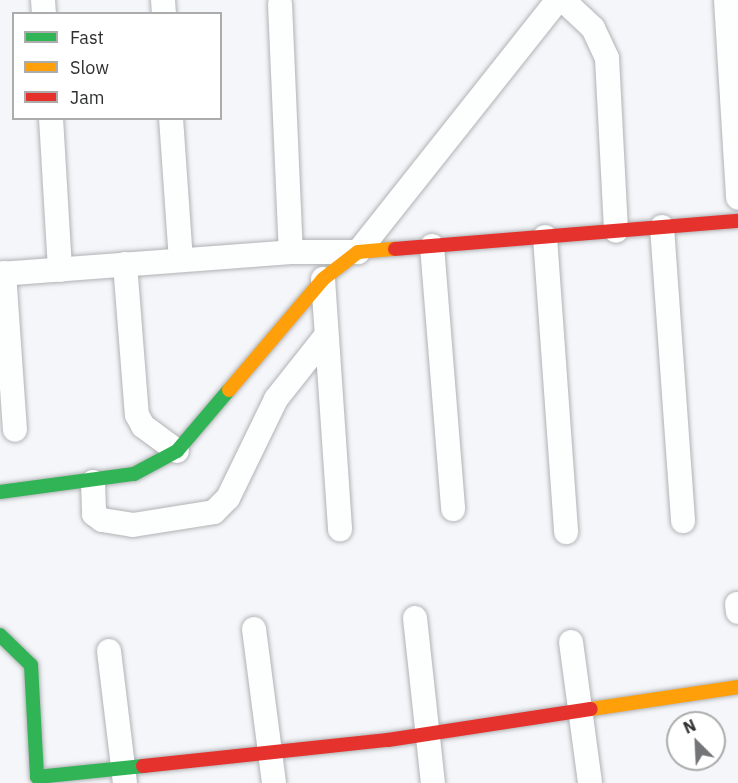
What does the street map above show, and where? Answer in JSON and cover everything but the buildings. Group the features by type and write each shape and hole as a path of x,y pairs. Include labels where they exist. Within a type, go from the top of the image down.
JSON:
{"street":[{"path":"0,492 93,482 134,474 177,451 323,279 358,252 558,0"},
{"path":"563,0 593,28 607,58 616,231"},
{"path":"726,0 738,198"},
{"path":"280,4 291,252"},
{"path":"51,120 60,270"},
{"path":"171,120 181,260"},
{"path":"15,430 2,274 291,252 358,252 738,221"},
{"path":"662,227 683,521"},
{"path":"544,237 566,532"},
{"path":"432,246 453,509"},
{"path":"125,264 137,415 143,426 177,451"},
{"path":"323,279 339,529"},
{"path":"93,482 94,514 102,520 133,525 214,512 228,498 276,399 326,336"},
{"path":"415,618 433,783"},
{"path":"254,629 274,783"},
{"path":"0,634 31,665 37,777 124,776 270,752 427,734 738,687"},
{"path":"571,642 590,783"},
{"path":"109,651 124,776"}],"traffic: fast":[{"path":"0,492 134,474 177,451 229,390"},
{"path":"0,635 31,665 37,777 143,766"}],"traffic: slow":[{"path":"229,390 323,279 358,252 395,249"},
{"path":"591,709 738,687"}],"traffic: jam":[{"path":"395,249 738,221"},
{"path":"143,766 388,740 591,709"}]}
